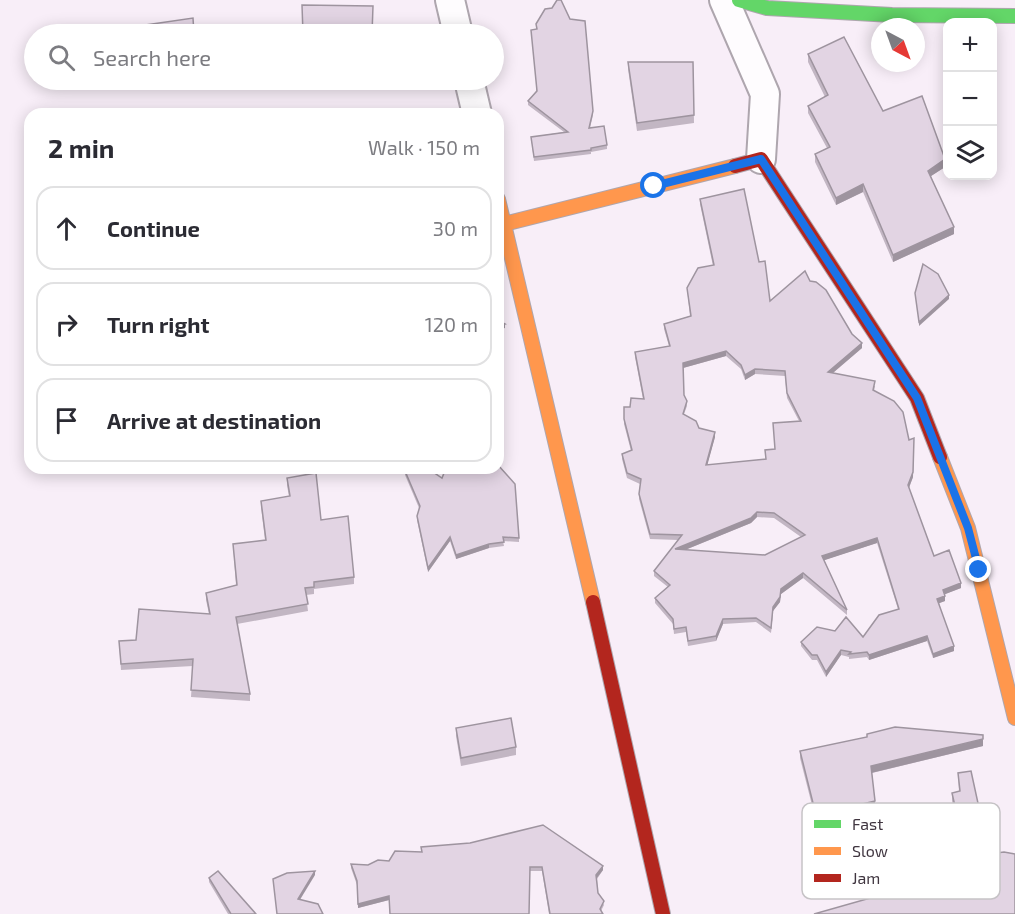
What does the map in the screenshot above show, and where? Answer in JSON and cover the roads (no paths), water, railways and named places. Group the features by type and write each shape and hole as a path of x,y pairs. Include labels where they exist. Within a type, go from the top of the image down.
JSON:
{"street":[{"path":"450,0 456,24"},
{"path":"724,0 765,94 761,159 917,398 968,528 1015,718"},
{"path":"739,0 779,9 892,15 1015,16"},
{"path":"471,90 476,108"},
{"path":"663,914 561,454 504,224 761,159"}]}
